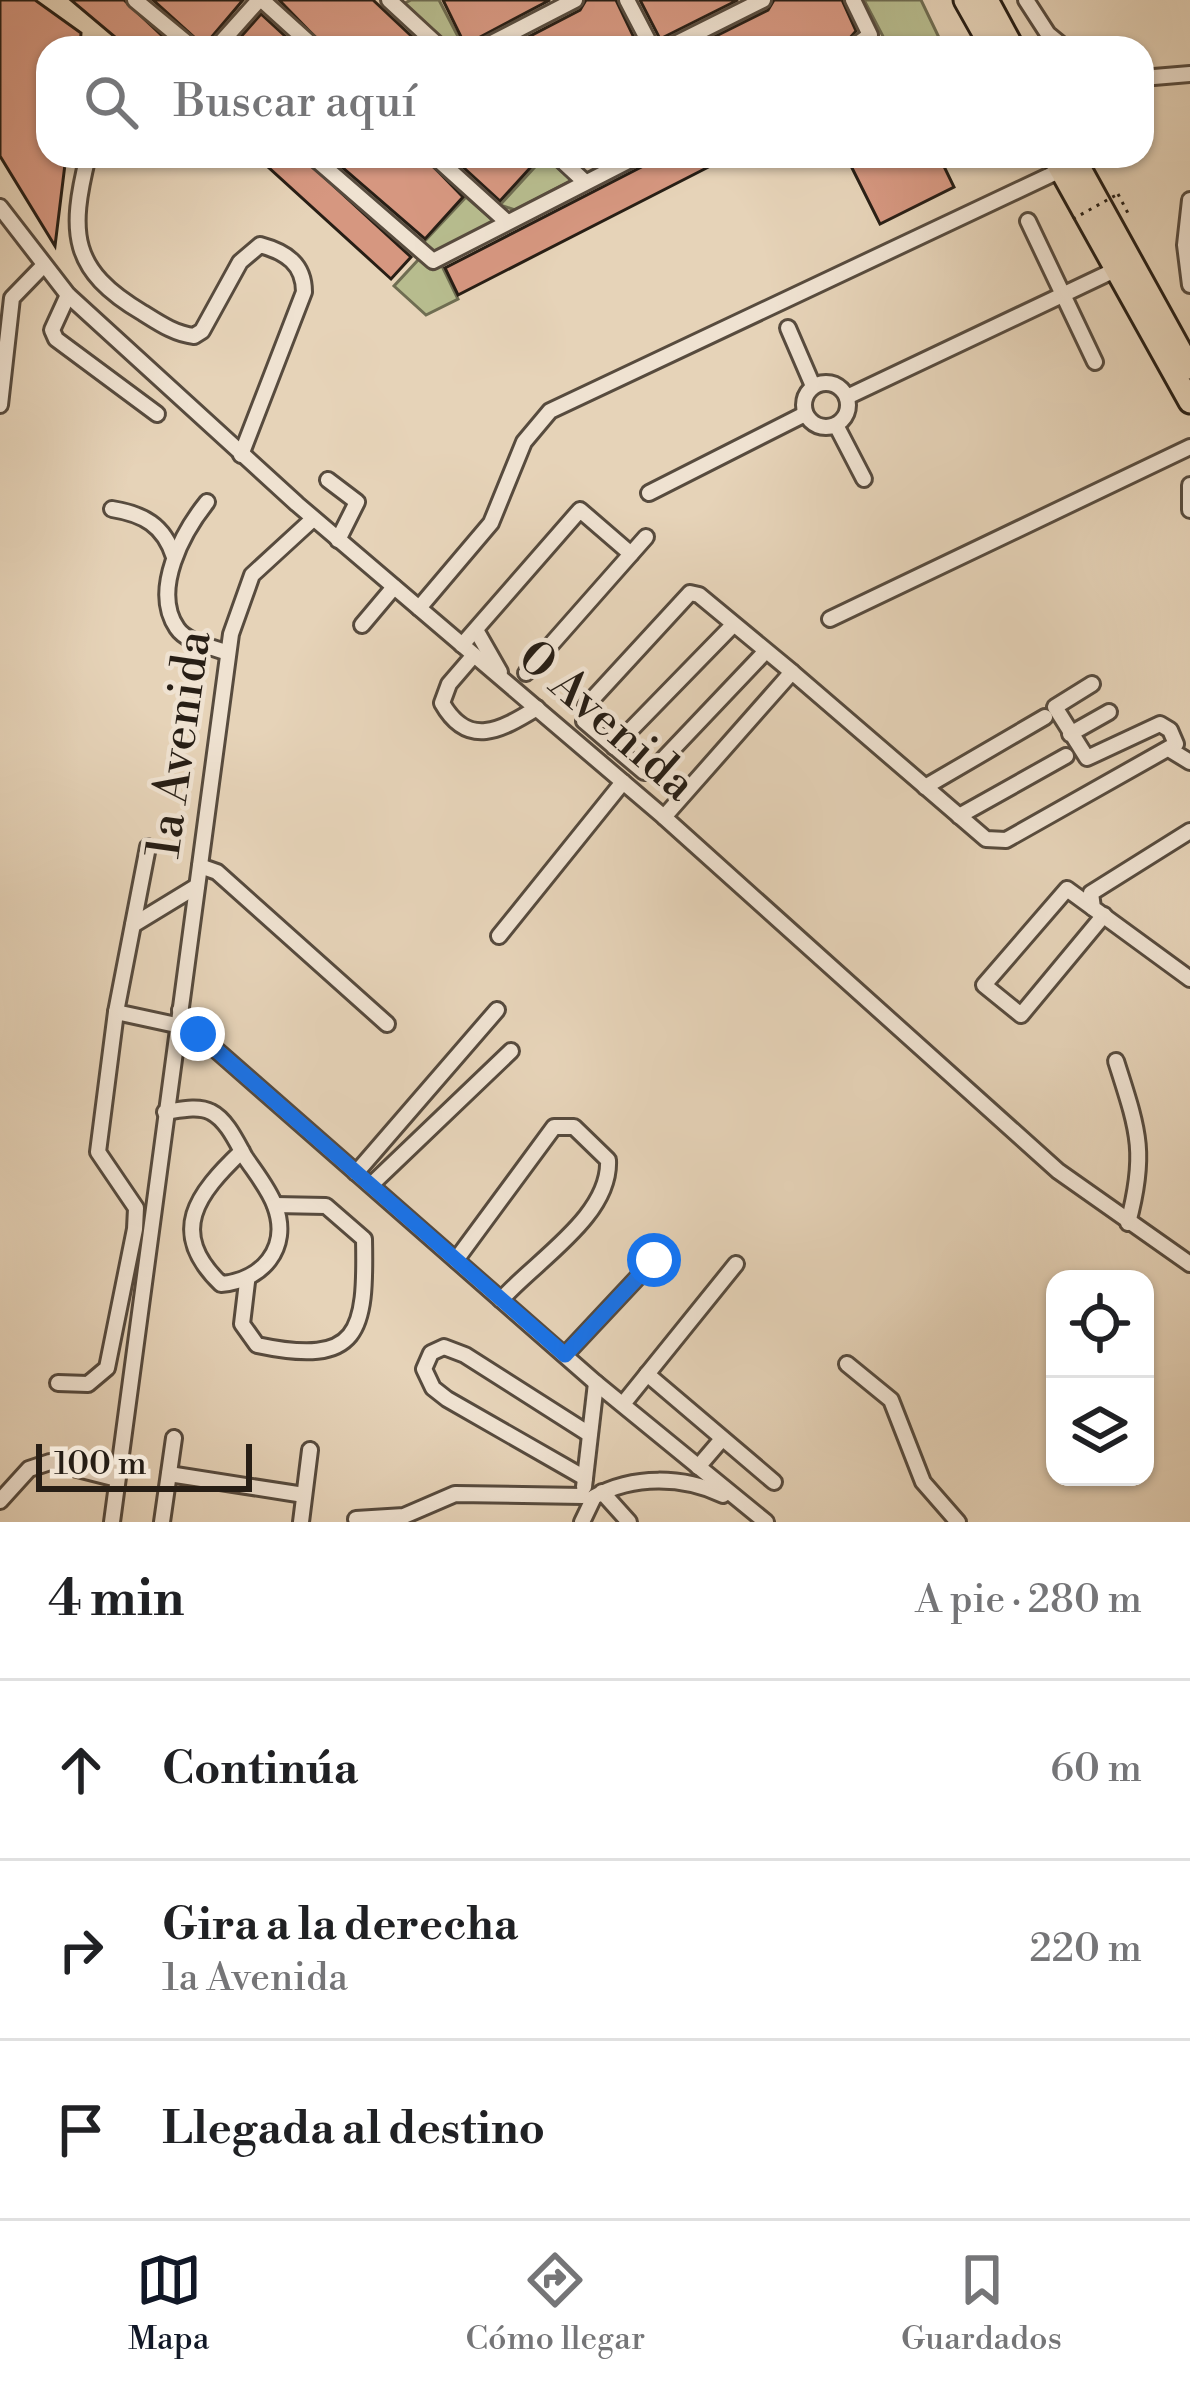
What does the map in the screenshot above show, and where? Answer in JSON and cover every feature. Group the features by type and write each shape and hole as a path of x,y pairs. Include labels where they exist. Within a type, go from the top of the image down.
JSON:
{"highway":[{"path":"965,0 985,36"},
{"path":"987,0 1006,36"},
{"path":"1066,168 1190,402"},
{"path":"1066,168 1190,368"}],"street":[{"path":"135,0 178,36"},
{"path":"226,36 260,0 301,36"},
{"path":"505,36 575,0"},
{"path":"627,0 646,36"},
{"path":"691,36 763,0"},
{"path":"853,0 867,36"},
{"path":"1026,0 1050,36"},
{"path":"392,1 428,36"},
{"path":"1154,78 1190,74"},
{"path":"86,168 75,227 86,265 122,301 169,329 194,336 202,331 240,262 260,245 294,261 304,274 304,292 241,455"},
{"path":"326,168 433,261 614,168"},
{"path":"447,168 508,222"},
{"path":"570,168 585,182"},
{"path":"419,608 490,523 524,442 550,411 1048,168"},
{"path":"1190,200 1185,245 1190,285"},
{"name":"0 Avenida","path":"0,207 68,295 241,455 664,817 1058,1171 1190,1264"},
{"path":"1028,220 1095,362"},
{"path":"0,404 12,298 43,266"},
{"path":"847,397 1117,269"},
{"path":"68,295 52,330 56,339 157,414"},
{"path":"788,328 813,386"},
{"path":"832,383 847,397 848,409 836,425 822,428 805,414 803,404 813,386 832,383"},
{"path":"649,494 805,414"},
{"path":"836,425 864,478"},
{"path":"830,619 1190,447"},
{"path":"328,480 357,502 338,540"},
{"path":"1190,485 1190,510"},
{"path":"174,556 207,502"},
{"path":"112,509 145,517 169,541 174,556 170,613 178,631 228,653"},
{"path":"537,708 493,733 464,728 442,703 476,630 580,510 631,554"},
{"name":"1a Avenida","path":"112,1522 228,653 244,585 314,519"},
{"path":"526,673 646,537"},
{"path":"362,625 394,587"},
{"path":"766,652 652,772 644,772 584,722 586,706 690,593 792,672 986,839 1006,840 1172,751 1175,739 1160,724 1087,758 1054,707 1092,684"},
{"path":"614,747 733,625"},
{"path":"476,630 506,681"},
{"path":"664,817 792,672"},
{"path":"1070,734 1109,712"},
{"path":"926,787 1045,717"},
{"path":"1172,751 1190,763"},
{"path":"959,816 1066,756"},
{"path":"499,936 623,782"},
{"path":"1099,912 1091,893 1190,831"},
{"path":"58,1383 88,1384 107,1368 136,1229 136,1208 98,1152 116,1012 148,847"},
{"path":"200,866 218,872 387,1024"},
{"path":"133,925 197,886"},
{"path":"1099,912 1021,1015 984,985 1067,889 1099,912 1190,979"},
{"path":"356,1173 497,1010"},
{"path":"116,1012 178,1017 596,1383 766,1522"},
{"path":"370,1185 511,1051"},
{"path":"1116,1061 1137,1125 1142,1170 1128,1223"},
{"path":"165,1112 197,1108 214,1112 275,1205 274,1252 247,1282 242,1324 257,1345 321,1354 337,1348 359,1323 364,1239 326,1206 275,1205"},
{"path":"456,1260 554,1127 574,1127 608,1160 609,1178 578,1223 502,1300"},
{"path":"242,1151 201,1190 191,1229 198,1262 221,1284 247,1282"},
{"path":"565,1355 654,1260"},
{"path":"622,1404 736,1264"},
{"path":"585,1478 433,1388 424,1370 431,1353 443,1347 465,1355 589,1434"},
{"path":"847,1364 891,1400 923,1482 958,1522"},
{"path":"647,1374 774,1482"},
{"path":"582,1522 596,1383"},
{"path":"163,1522 174,1438"},
{"path":"698,1467 722,1438"},
{"path":"301,1522 310,1450"},
{"path":"0,1501 29,1469 50,1462 118,1479"},
{"path":"169,1474 304,1495"},
{"path":"582,1522 594,1497 602,1492 672,1480 701,1485 744,1505"},
{"path":"602,1492 628,1522"},
{"path":"356,1519 404,1516 455,1495 583,1496"}],"path":[{"path":"1073,219 1118,194 1131,216"}],"green space":[{"path":"439,0 458,36 438,36 403,4"},
{"path":"864,0 921,0 938,36 883,36"},
{"path":"534,168 558,168 572,180 515,210 500,205"},
{"path":"466,197 495,222 433,254 421,245"},
{"path":"419,259 442,266 458,299 426,315 394,286"}],"building":[{"path":"0,0 35,0 81,33 36,36 36,168 65,168 55,246 0,156"},
{"path":"71,0 124,0 162,36 114,36"},
{"path":"153,0 243,0 212,36 193,36"},
{"path":"279,0 373,0 411,36 314,36"},
{"path":"443,0 550,0 482,36 461,36"},
{"path":"586,0 616,0 633,36 530,36 580,10"},
{"path":"640,0 738,0 666,36 658,36"},
{"path":"774,0 842,0 856,31 852,36 716,36 768,10"},
{"path":"261,14 285,36 242,36"},
{"path":"269,168 314,168 411,257 391,279"},
{"path":"343,168 435,168 463,197 425,239"},
{"path":"464,168 530,168 500,201"},
{"path":"639,168 707,168 458,295 445,268"},
{"path":"852,168 945,168 954,187 880,224"}],"route":[{"path":"198,1034 565,1355 654,1260"}]}
